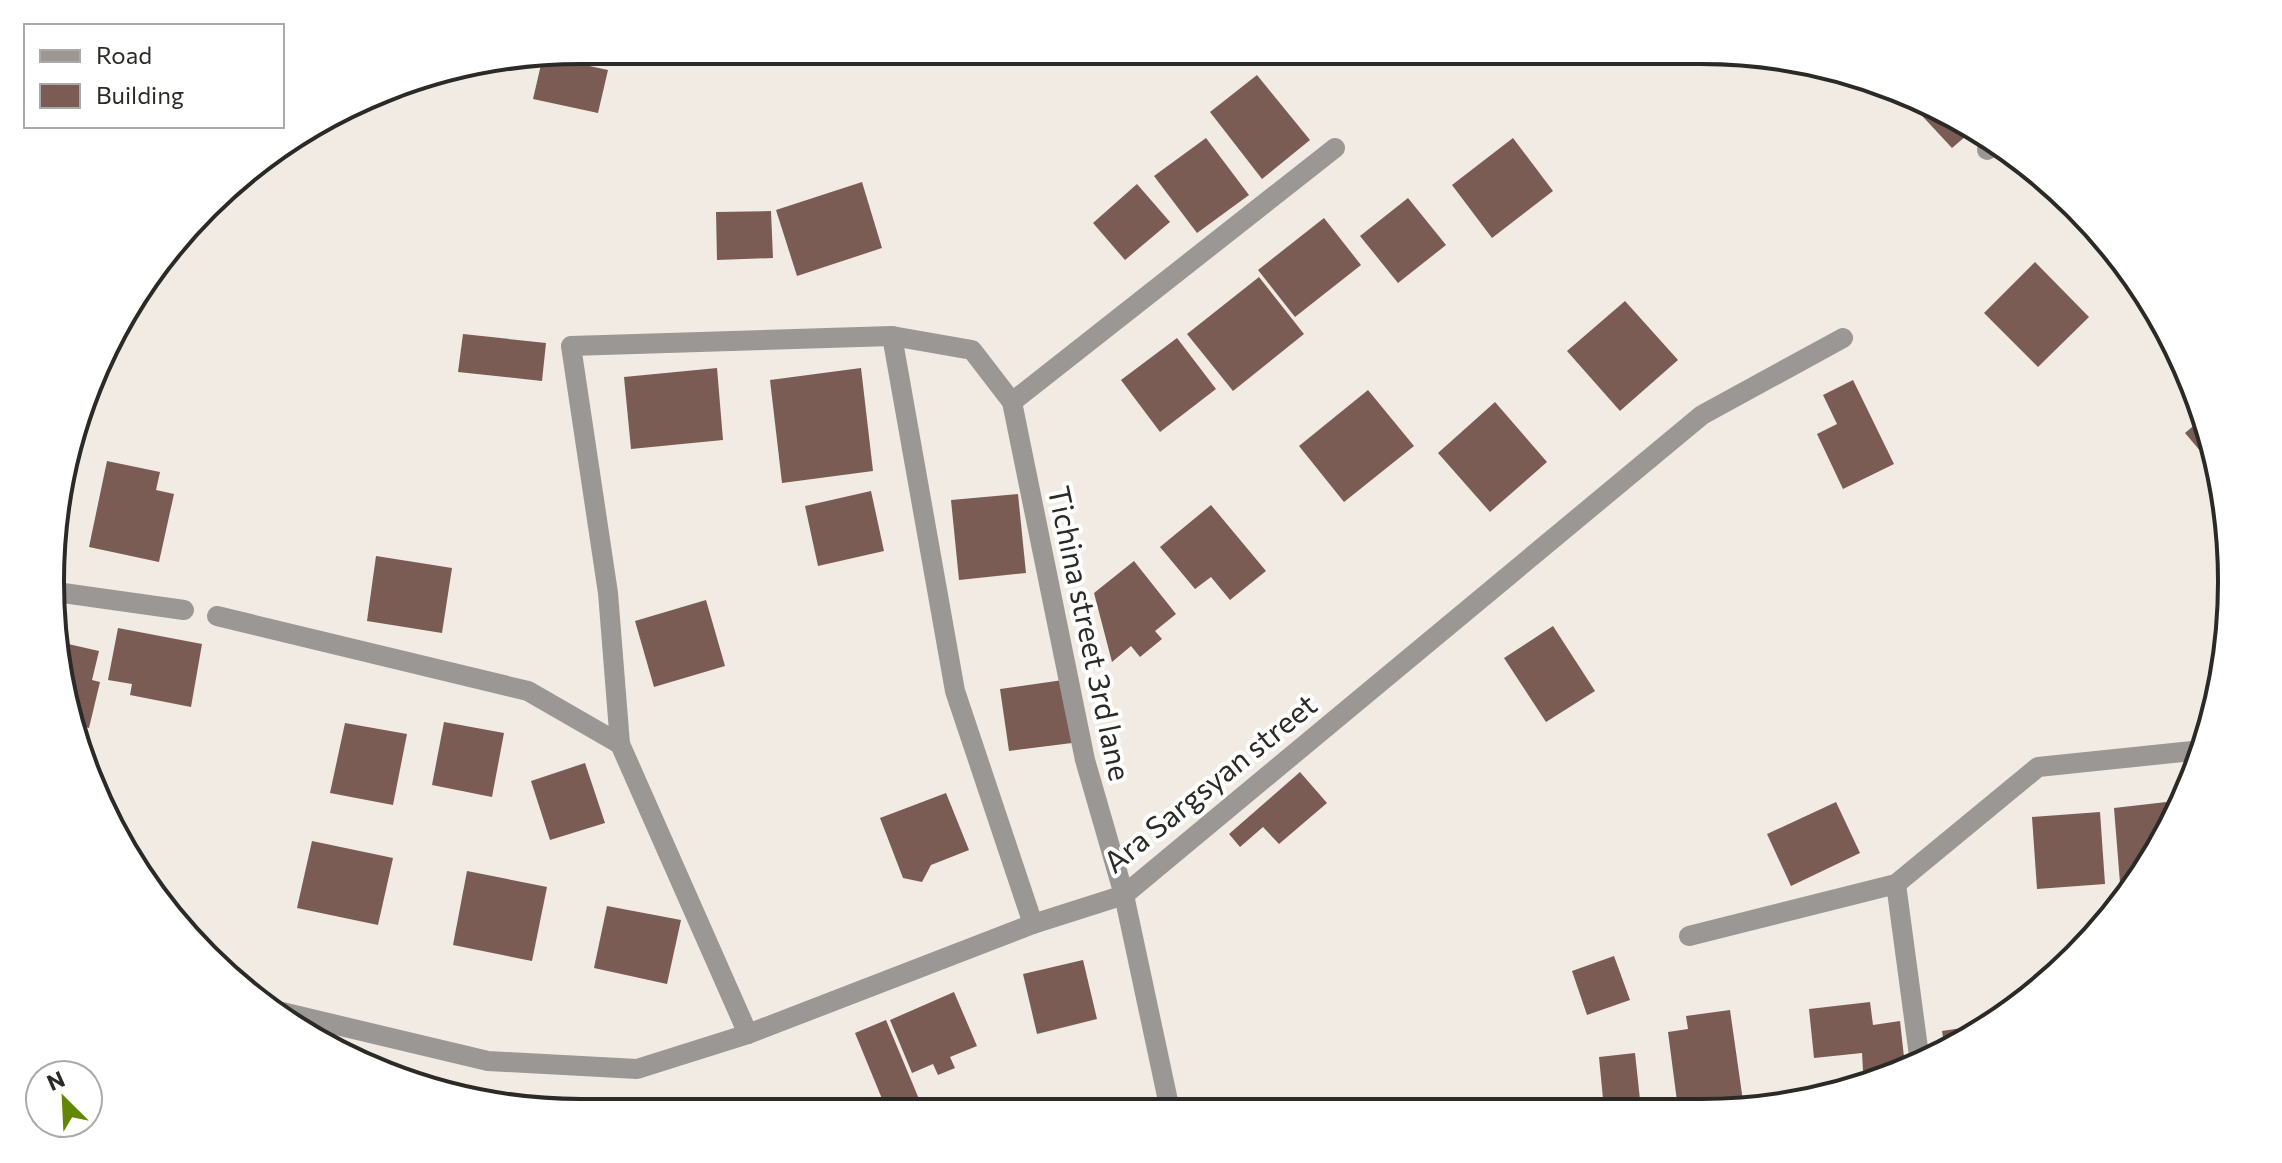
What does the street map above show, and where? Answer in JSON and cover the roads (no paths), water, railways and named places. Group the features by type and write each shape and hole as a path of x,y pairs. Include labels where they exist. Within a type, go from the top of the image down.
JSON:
{"street":[{"path":"748,1034 620,744 608,593 571,346 892,336 972,350 1012,402 1335,148"},
{"path":"892,336 955,691 1033,924"},
{"name":"Ara Sargsyan street","path":"301,1017 488,1061 637,1069 748,1034 1033,924 1124,895 1702,415 1843,338"},
{"name":"Tichina street 3rd lane","path":"1012,402 1085,760 1124,895 1168,1099"},
{"path":"64,593 184,610"},
{"path":"217,616 528,691 620,744"},
{"path":"1689,936 1896,884 2038,767 2190,751"},
{"path":"1896,884 1918,1051"}]}
